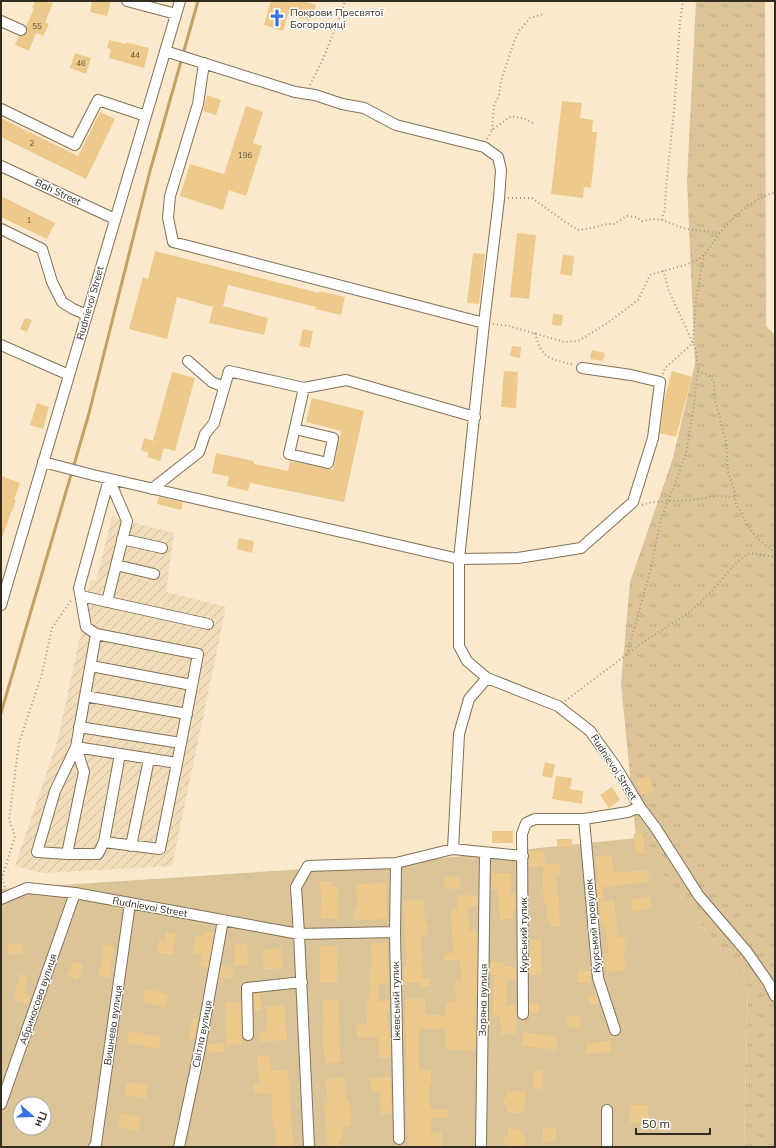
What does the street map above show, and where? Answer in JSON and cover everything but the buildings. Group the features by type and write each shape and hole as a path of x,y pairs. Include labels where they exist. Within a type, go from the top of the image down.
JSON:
{"street":[{"path":"127,1 176,14"},
{"name":"Rudnievoi Street","path":"1,605 180,1"},
{"path":"1,21 21,30"},
{"path":"165,51 295,92 315,94 342,104 364,108 396,125 484,147"},
{"path":"204,63 198,104 170,196 168,218 173,242 484,323"},
{"path":"1,109 75,145 98,100 146,116"},
{"name":"Rudnievoi Street","path":"484,147 498,157 501,170 459,560 459,646 467,661 487,678 558,706 590,731 616,767 640,807 628,812 584,819 535,819 526,823 522,834 523,856"},
{"name":"Bah Street","path":"1,166 115,219"},
{"path":"1,229 42,249 52,282 62,302 87,315"},
{"path":"1,346 69,375"},
{"path":"188,362 212,382 224,387"},
{"path":"43,462 152,489 459,560 518,558 581,548 633,502 653,438 660,382 631,375 582,368"},
{"path":"152,489 199,452 205,434 214,423 228,371 304,388 346,380 475,417"},
{"path":"295,429 333,438 328,463 289,454 304,388"},
{"path":"107,602 127,521 110,479"},
{"path":"104,842 160,850 198,654 96,634 86,627 80,592 110,479"},
{"path":"122,539 162,548"},
{"path":"116,565 154,574"},
{"path":"80,592 107,602 208,624"},
{"path":"96,634 76,747 55,791 37,852 98,854 104,842 120,754"},
{"path":"90,666 192,685"},
{"path":"453,849 459,734 469,699 487,678"},
{"path":"85,696 187,714"},
{"path":"79,727 181,743"},
{"path":"76,747 177,763"},
{"path":"67,854 84,772 76,747"},
{"path":"131,846 149,759"},
{"path":"640,807 655,827 699,896 747,952 768,982 775,996"},
{"name":"Курський провулок","path":"584,819 598,978 614,1030"},
{"path":"309,1147 302,982 296,887 308,866 396,864 453,849 523,856"},
{"name":"Зоряна вулиця","path":"481,1147 485,853"},
{"name":"Курський тупик","path":"523,856 523,1014"},
{"name":"Іжевський тупик","path":"396,864 395,932 398,1139"},
{"name":"Rudnievoi Street","path":"4,898 27,888 75,893 299,934 395,932"},
{"name":"Абрикосова вулиця","path":"1,1104 75,893"},
{"name":"Вишнева вулиця","path":"94,1147 96,1144 130,903"},
{"name":"Світла вулиця","path":"179,1147 199,1052 223,920"},
{"path":"248,1035 247,988 302,982"},
{"path":"607,1147 608,1110"}],"path":[{"path":"306,93 323,59 345,1"},
{"path":"662,220 665,208 683,1"},
{"path":"484,147 492,130 494,106 499,95 501,81 515,38 530,18 543,14"},
{"path":"492,130 511,116 525,118 535,124"},
{"path":"660,382 665,368 693,343 696,299 704,255 720,233 736,215 753,202 775,192"},
{"path":"499,199 532,198 578,230 614,224 627,216 636,217 642,221 654,219 662,220 686,229 720,233"},
{"path":"484,323 509,326 564,342 578,341 606,324 638,300 650,275 663,270 685,265 704,255"},
{"path":"627,655 650,571 661,519 686,453 698,371 696,350 668,291 663,270"},
{"path":"535,333 539,348 548,357 582,368"},
{"path":"698,371 708,375 714,381 715,402 726,441 728,472 734,489 736,505 742,512 747,525 756,537 775,553"},
{"path":"633,502 642,505 652,502 692,500 718,496 734,497"},
{"path":"558,706 642,643 687,614 710,593 738,562 750,553 775,557"},
{"path":"4,898 2,878 15,836 9,820 19,742 42,674 52,628 80,592"}],"shaded area":[{"path":"112,517 174,533 166,592 226,607 172,866 43,873 15,866 58,739 81,632 77,595 87,593 91,580 96,581"}],"green space":[{"path":"696,1 765,1 766,326 775,335 775,1147 744,1147 748,987 636,838 621,683 630,582 673,458 695,364 687,181"},
{"path":"636,838 748,987 744,1147 1,1147 1,889 396,863"}],"waterway":[{"path":"1,713 88,417 150,171 198,1"}],"place":[{"name":"Покрови Пресвятої Богородиці","path":"277,18"}]}
